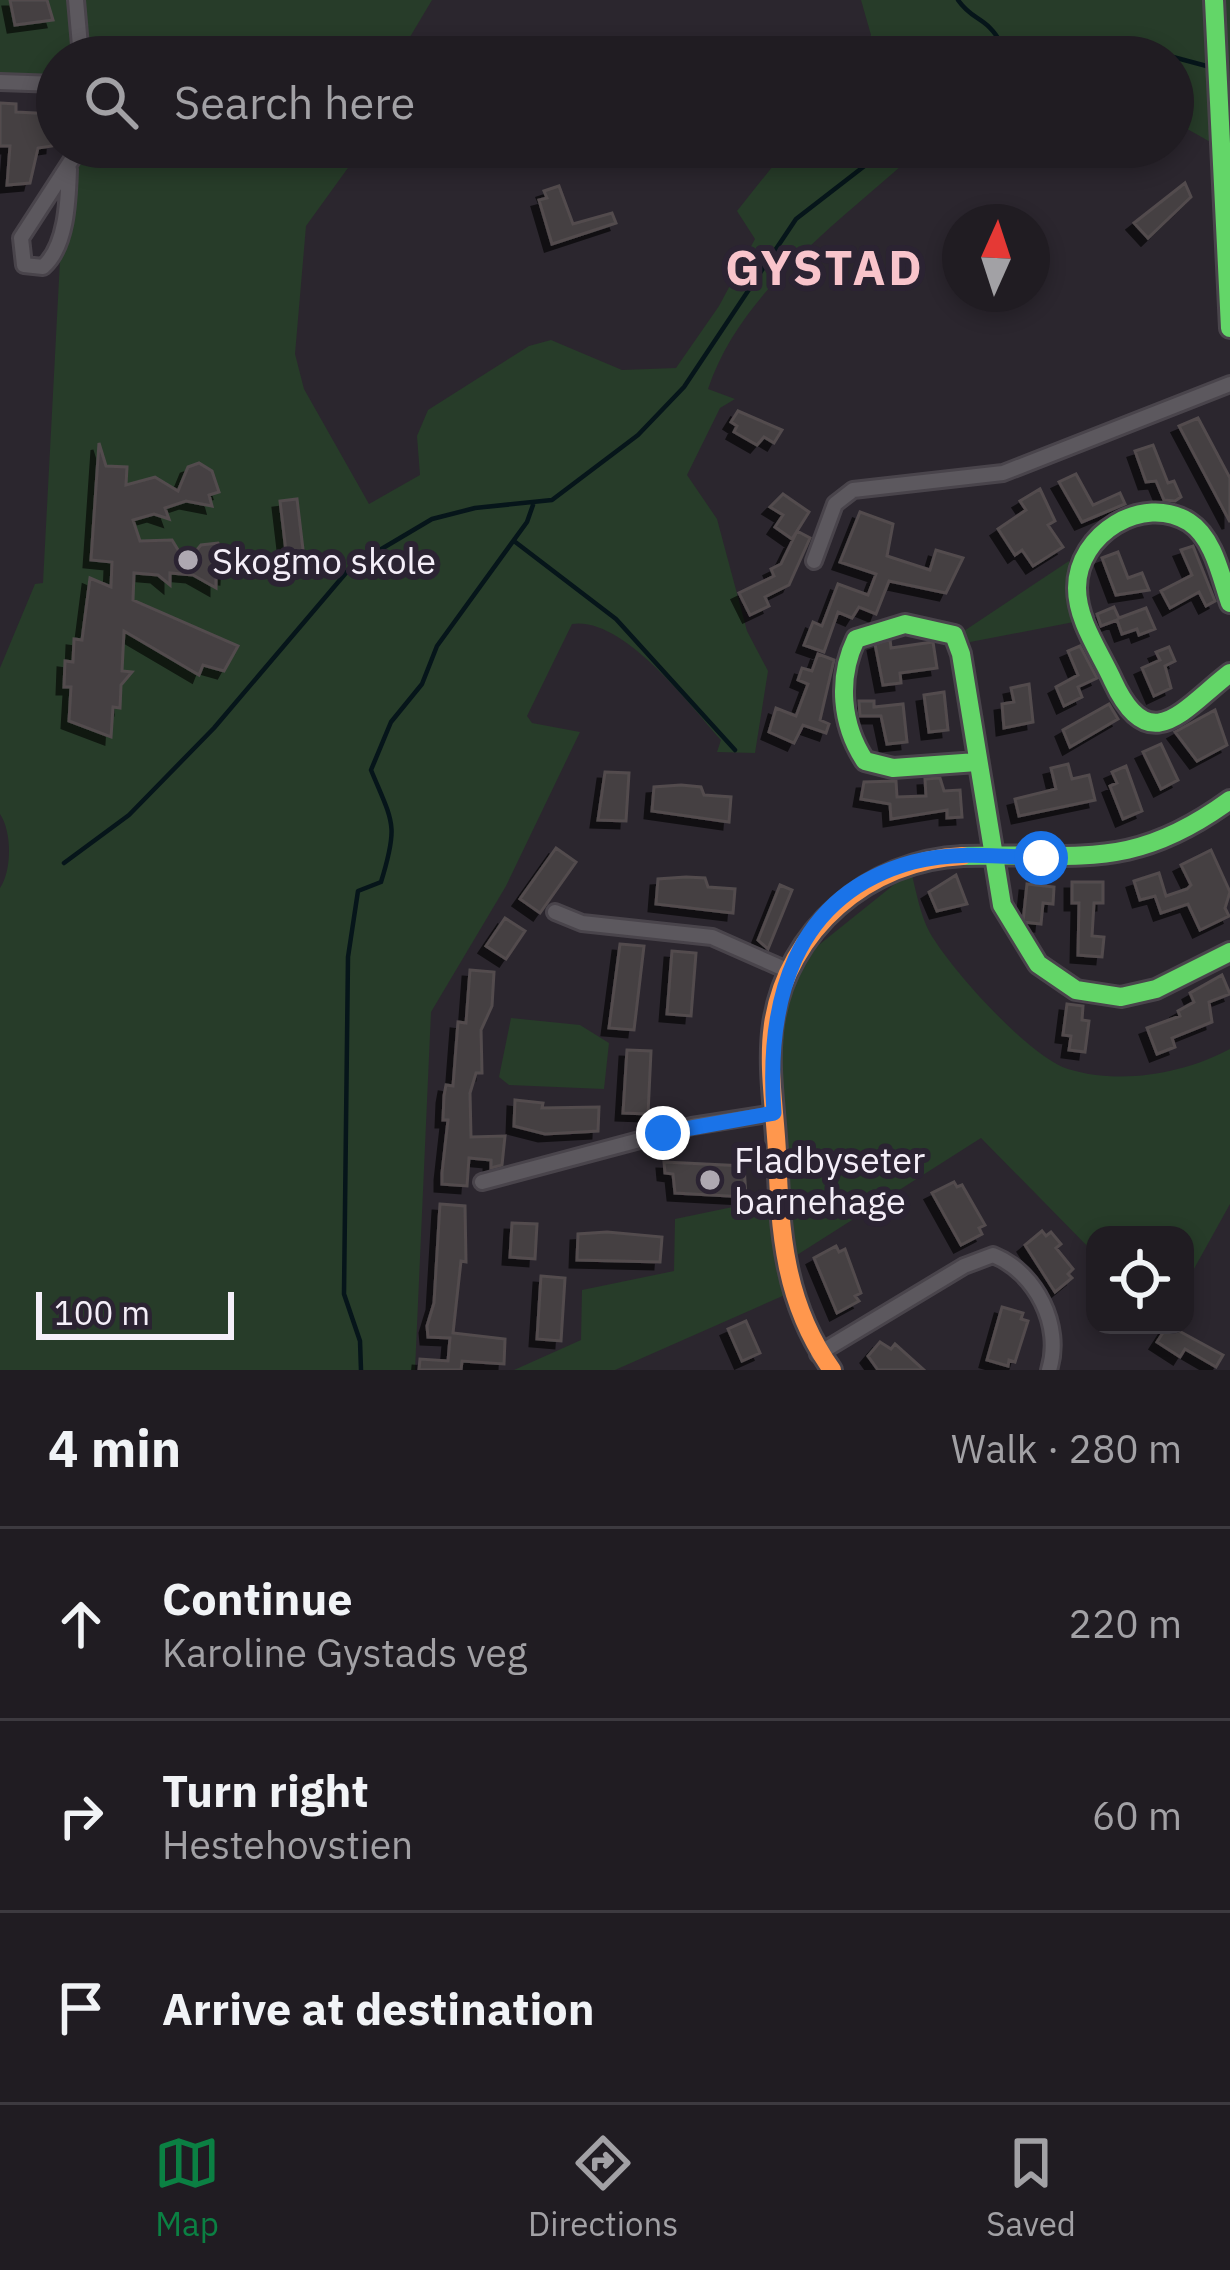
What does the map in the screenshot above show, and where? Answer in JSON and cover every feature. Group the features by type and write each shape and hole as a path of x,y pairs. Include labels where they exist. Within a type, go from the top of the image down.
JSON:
{"street":[{"path":"76,0 79,36"},
{"path":"1214,0 1230,328"},
{"path":"0,82 36,83"},
{"path":"69,170 67,208 54,255 43,267 24,265 21,238 69,170"},
{"path":"814,561 835,504 853,490 1004,473 1227,385"},
{"path":"1230,603 1204,539 1188,521 1172,515 1134,515 1103,531 1088,544 1078,570 1084,620 1122,700 1137,719 1153,725 1174,718 1230,674"},
{"path":"977,762 893,768 865,761 848,734 846,666 856,639 881,627 926,623 954,635 977,762 993,856 1014,938 1042,971 1085,993 1116,998 1147,992 1230,952"},
{"path":"832,1370 818,1354 789,1295 774,1113 773,1026 789,970 828,914 874,879 913,862 993,856 1077,860 1133,854 1172,842 1230,800"},
{"path":"555,912 582,923 712,937 789,970"},
{"path":"482,1182 692,1126 774,1113"},
{"path":"818,1354 964,1266 993,1255 1011,1265 1046,1307 1054,1344 1049,1370"}],"green space":[{"path":"0,0 432,0 411,36 36,36 36,89 0,86"},
{"path":"861,0 1230,0 1230,153 1194,133 1194,36 871,35"},
{"path":"65,168 348,168 306,226 295,354 304,389 369,504 420,475 417,436 428,410 529,346 551,340 622,370 676,368 719,306 755,239 737,211 771,168 898,168 771,286 724,352 708,389 735,399 720,408 687,475 717,519 747,631 768,671 755,753 717,752 721,740 674,686 633,648 592,625 572,624 527,716 532,723 580,732 506,886 431,1012 415,1370 0,1370 0,888 9,851 0,814 0,668 35,584 43,583"},
{"path":"1069,561 1079,621 965,643 961,633"},
{"path":"911,871 924,918 940,949 992,1010 1051,1061 1088,1074 1130,1076 1172,1071 1230,1049 1230,1204 1194,1269 1194,1226 1086,1226 1086,1245 981,1138 786,1262 794,1291 615,1370 514,1370 581,1340 582,1290 674,1271 675,1219 776,1198 770,1059 800,960"},
{"path":"511,1018 580,1025 609,1043 604,1089 509,1085 499,1077"}],"building":[{"path":"10,0 47,0 53,20 15,25"},
{"path":"0,103 16,104 16,112 36,113 36,157 30,183 7,185 10,146 0,146"},
{"path":"1185,183 1191,197 1148,238 1134,223"},
{"path":"559,186 573,224 612,213 616,223 552,244 539,200 547,198 544,191"},
{"path":"738,411 782,430 774,443 764,437 757,445 734,432 737,426 731,422"},
{"path":"1198,418 1230,478 1230,522 1179,426"},
{"path":"99,443 106,466 127,467 126,485 155,477 178,491 188,467 199,463 212,471 219,492 209,495 212,506 186,501 165,508 169,519 154,514 133,520 140,541 172,540 186,563 201,545 218,543 227,556 226,577 216,576 216,588 193,575 170,573 170,585 158,575 134,573 133,600 238,646 224,671 203,665 199,675 124,631 122,671 132,672 121,685 120,708 113,707 111,737 69,721 71,687 64,687 65,661 73,662 74,639 82,640 90,578 111,587 112,562 91,560"},
{"path":"1153,445 1168,483 1174,481 1181,497 1175,501 1164,500 1156,481 1146,482 1135,451"},
{"path":"1076,474 1093,505 1120,493 1125,504 1082,522 1059,482"},
{"path":"1040,489 1055,521 1048,525 1063,547 1033,566 1022,550 1015,555 998,529 1026,510 1020,501"},
{"path":"783,494 809,512 792,539 775,527 783,515 770,507"},
{"path":"297,499 304,558 287,560 280,501"},
{"path":"860,512 893,524 887,556 930,570 936,550 963,558 946,593 889,581 876,614 859,607 852,618 838,612 824,652 804,645 813,622 822,626 838,584 868,595 876,574 840,562"},
{"path":"797,531 810,538 789,585 765,597 769,606 750,615 739,593 774,576 771,569 781,564"},
{"path":"1193,546 1215,601 1206,606 1199,592 1170,608 1161,591 1192,575 1181,550"},
{"path":"1118,552 1128,578 1142,573 1149,590 1116,595 1102,558"},
{"path":"1114,607 1119,618 1146,608 1155,629 1122,634 1117,620 1101,626 1097,614"},
{"path":"890,639 891,648 933,642 937,668 900,673 901,683 883,685 875,644"},
{"path":"1080,646 1097,678 1078,687 1082,697 1064,706 1056,687 1078,675 1068,651"},
{"path":"1169,647 1175,661 1165,666 1171,688 1154,696 1142,668 1160,660 1156,652"},
{"path":"818,654 834,660 820,720 829,724 826,733 803,725 794,743 769,732 776,708 796,716 808,684 798,680 802,668 812,671"},
{"path":"1029,684 1033,722 1004,728 1002,704 1014,702 1011,688"},
{"path":"944,692 948,730 929,732 924,695"},
{"path":"859,701 874,701 874,707 903,704 907,742 887,744 881,716 860,716"},
{"path":"1109,704 1118,719 1070,747 1063,730"},
{"path":"1215,710 1227,745 1197,761 1175,732"},
{"path":"1161,744 1178,780 1161,789 1143,752"},
{"path":"1068,764 1072,779 1089,775 1095,800 1019,816 1015,799 1056,789 1051,768"},
{"path":"1126,766 1142,811 1123,819 1110,786 1117,783 1112,772"},
{"path":"605,772 629,773 626,821 598,820"},
{"path":"940,778 944,791 960,790 962,817 947,818 947,810 891,819 890,804 861,799 864,782 896,781 897,797 926,796 925,779"},
{"path":"654,787 701,787 704,795 731,797 729,822 652,811"},
{"path":"556,848 576,862 540,913 520,899"},
{"path":"1211,850 1230,892 1225,908 1229,916 1200,930 1188,904 1161,913 1155,896 1140,900 1134,881 1159,873 1166,896 1187,889 1191,885 1181,865"},
{"path":"956,875 967,904 937,911 929,892"},
{"path":"705,878 708,887 735,889 733,913 656,904 658,879"},
{"path":"1072,882 1103,882 1103,903 1094,903 1092,936 1104,937 1102,957 1078,955 1079,903 1072,903"},
{"path":"1027,884 1054,887 1053,904 1043,903 1041,924 1023,922"},
{"path":"780,885 792,890 768,949 758,940"},
{"path":"505,918 525,931 506,959 486,946"},
{"path":"620,944 644,946 634,1030 609,1028"},
{"path":"672,951 696,953 691,1016 667,1014"},
{"path":"470,970 494,972 492,1006 481,1030 482,1073 476,1073 470,1093 471,1137 505,1136 502,1165 491,1168 491,1160 469,1158 467,1186 442,1184 442,1173 448,1120 443,1120 444,1096 446,1085 453,1086 458,1022 466,1023"},
{"path":"1222,975 1230,994 1209,1002 1212,1022 1172,1038 1175,1047 1157,1054 1147,1028 1180,1016 1178,1011 1194,1002 1190,993"},
{"path":"1067,1004 1083,1006 1082,1020 1089,1021 1085,1052 1069,1050 1071,1036 1063,1035"},
{"path":"627,1050 651,1051 648,1114 623,1113"},
{"path":"515,1100 543,1103 542,1108 599,1107 598,1131 545,1134 514,1126"},
{"path":"664,1162 744,1166 746,1197 675,1193 673,1174 665,1173"},
{"path":"954,1182 957,1187 962,1185 985,1225 979,1228 982,1234 961,1245 932,1193"},
{"path":"440,1204 465,1206 466,1262 461,1261 453,1333 505,1339 504,1364 462,1361 461,1370 419,1370 420,1359 448,1361 450,1338 428,1337 427,1326 434,1303"},
{"path":"512,1223 537,1224 535,1259 510,1257"},
{"path":"1042,1231 1046,1236 1051,1232 1061,1244 1056,1248 1073,1269 1068,1274 1072,1278 1055,1292 1025,1245"},
{"path":"578,1234 662,1237 660,1262 577,1260"},
{"path":"836,1246 839,1252 845,1249 861,1293 855,1296 859,1301 837,1313 814,1258"},
{"path":"541,1276 565,1278 561,1341 537,1339"},
{"path":"1002,1307 1023,1313 1021,1319 1028,1321 1015,1362 1009,1360 1008,1366 987,1360"},
{"path":"746,1321 760,1353 742,1361 728,1329"},
{"path":"1162,1334 1184,1334 1223,1355 1216,1367 1185,1349 1180,1357 1157,1342"},
{"path":"880,1342 891,1349 895,1344 924,1370 878,1370 868,1356"}],"waterway":[{"path":"958,0 996,36"},
{"path":"1194,63 1214,68"},
{"path":"64,863 129,815 214,728 351,567 432,519 475,508 552,500 638,435 684,387 796,219 862,168"},
{"path":"361,1370 360,1341 344,1294 348,957 358,891 381,882 392,835 389,813 371,770 391,722 422,684 437,646 527,522 533,505"},
{"path":"514,541 616,619 735,750"}],"traffic: fast":[{"path":"1214,0 1230,328"},
{"path":"1230,603 1205,538 1189,522 1171,514 1152,512 1116,524 1100,536 1080,568 1078,600 1085,624 1127,705 1140,718 1154,723 1168,720 1230,673"},
{"path":"977,762 893,768 865,761 851,732 844,701 846,669 856,639 905,624 954,635 961,654 1002,905 1038,964 1076,990 1121,997 1156,989 1230,952"},
{"path":"963,856 1072,856 1132,849 1195,823 1230,800"}],"traffic: slow":[{"path":"832,1370 794,1293 783,1238 771,1056 781,990 814,931 865,886 928,861 963,856"}],"place":[{"name":"Skogmo skole","path":"188,560"},
{"name":"Fladbyseter barnehage","path":"710,1180"}],"district":[{"name":"GYSTAD","path":"825,267"}],"route":[{"path":"663,1133 774,1113 772,1039 780,993 804,942 858,890 890,870 938,857 1041,858"}]}
